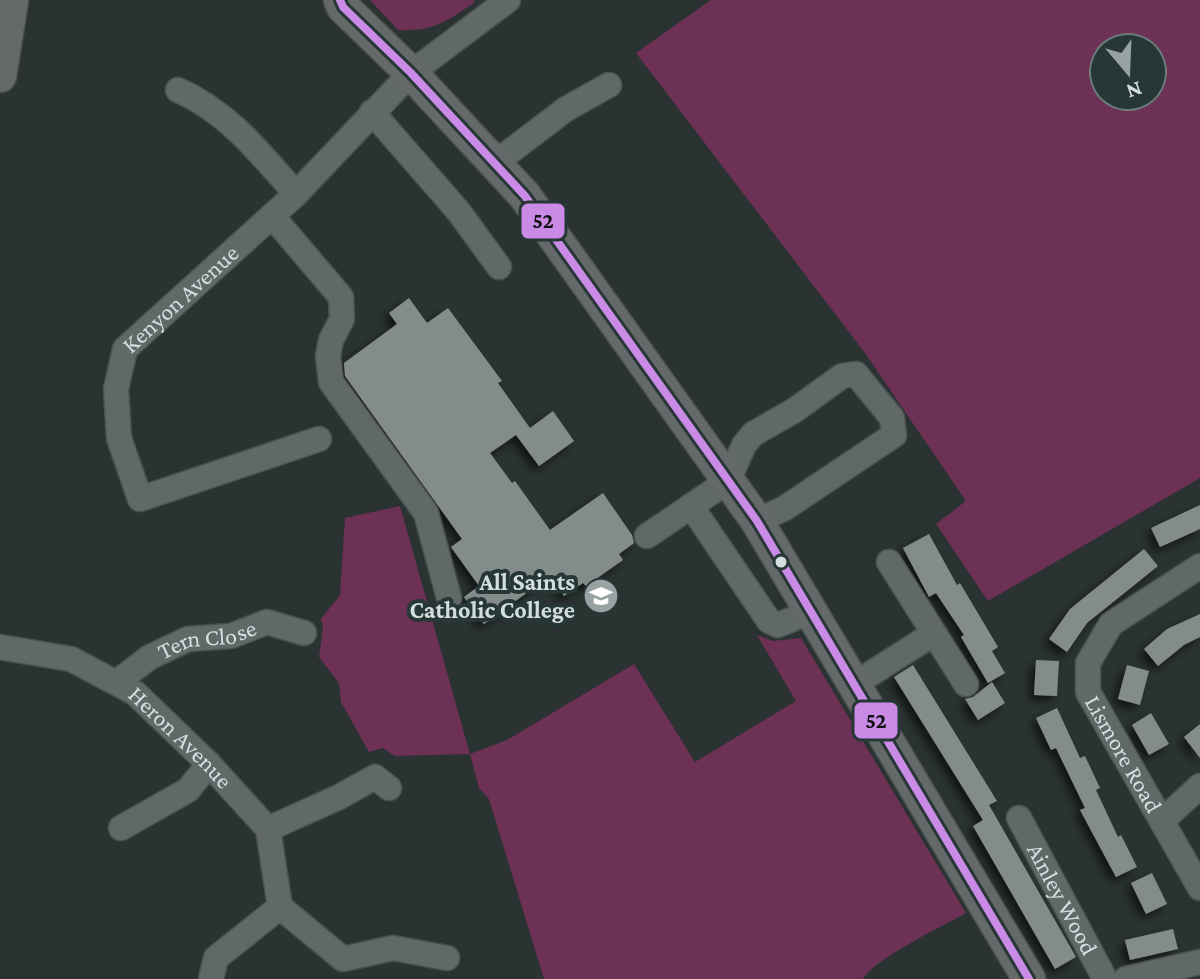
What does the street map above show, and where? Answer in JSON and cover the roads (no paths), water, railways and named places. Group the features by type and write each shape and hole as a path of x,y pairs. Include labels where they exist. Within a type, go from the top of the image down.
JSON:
{"main road":[{"path":"0,76 12,0"},
{"path":"340,0 343,7 411,73 525,196 757,521 1029,979"}],"street":[{"name":"Kenyon Avenue","path":"319,439 140,499 119,438 116,389 125,349 296,194 411,73 508,0"},
{"path":"495,163 566,109 609,85"},
{"path":"178,90 198,99 229,122 296,194"},
{"path":"372,112 459,212 499,267"},
{"path":"272,216 341,297 342,319 331,340 328,356 331,382 426,513 449,598"},
{"path":"647,536 728,481 744,445 753,434 795,410 842,376 856,374 892,418 894,435 785,508 757,521"},
{"path":"691,506 769,621 778,625 810,612"},
{"path":"889,562 966,684"},
{"name":"Lismore Road","path":"1200,566 1111,624 1088,663 1088,692 1200,888"},
{"name":"Tern Close","path":"117,682 150,657 188,639 231,636 267,622 304,633"},
{"path":"853,685 933,634"},
{"name":"Heron Avenue","path":"0,647 71,659 135,693 209,764 268,829"},
{"path":"121,828 188,790 209,764"},
{"path":"389,788 375,777 268,829 280,907 343,959 393,948 447,958"},
{"path":"1162,821 1200,786"},
{"name":"Ainley Wood","path":"1019,818 1105,979"},
{"path":"211,979 216,958 280,907"},
{"path":"1126,979 1200,962"}],"place":[{"name":"All Saints Catholic College","path":"601,596"}]}
